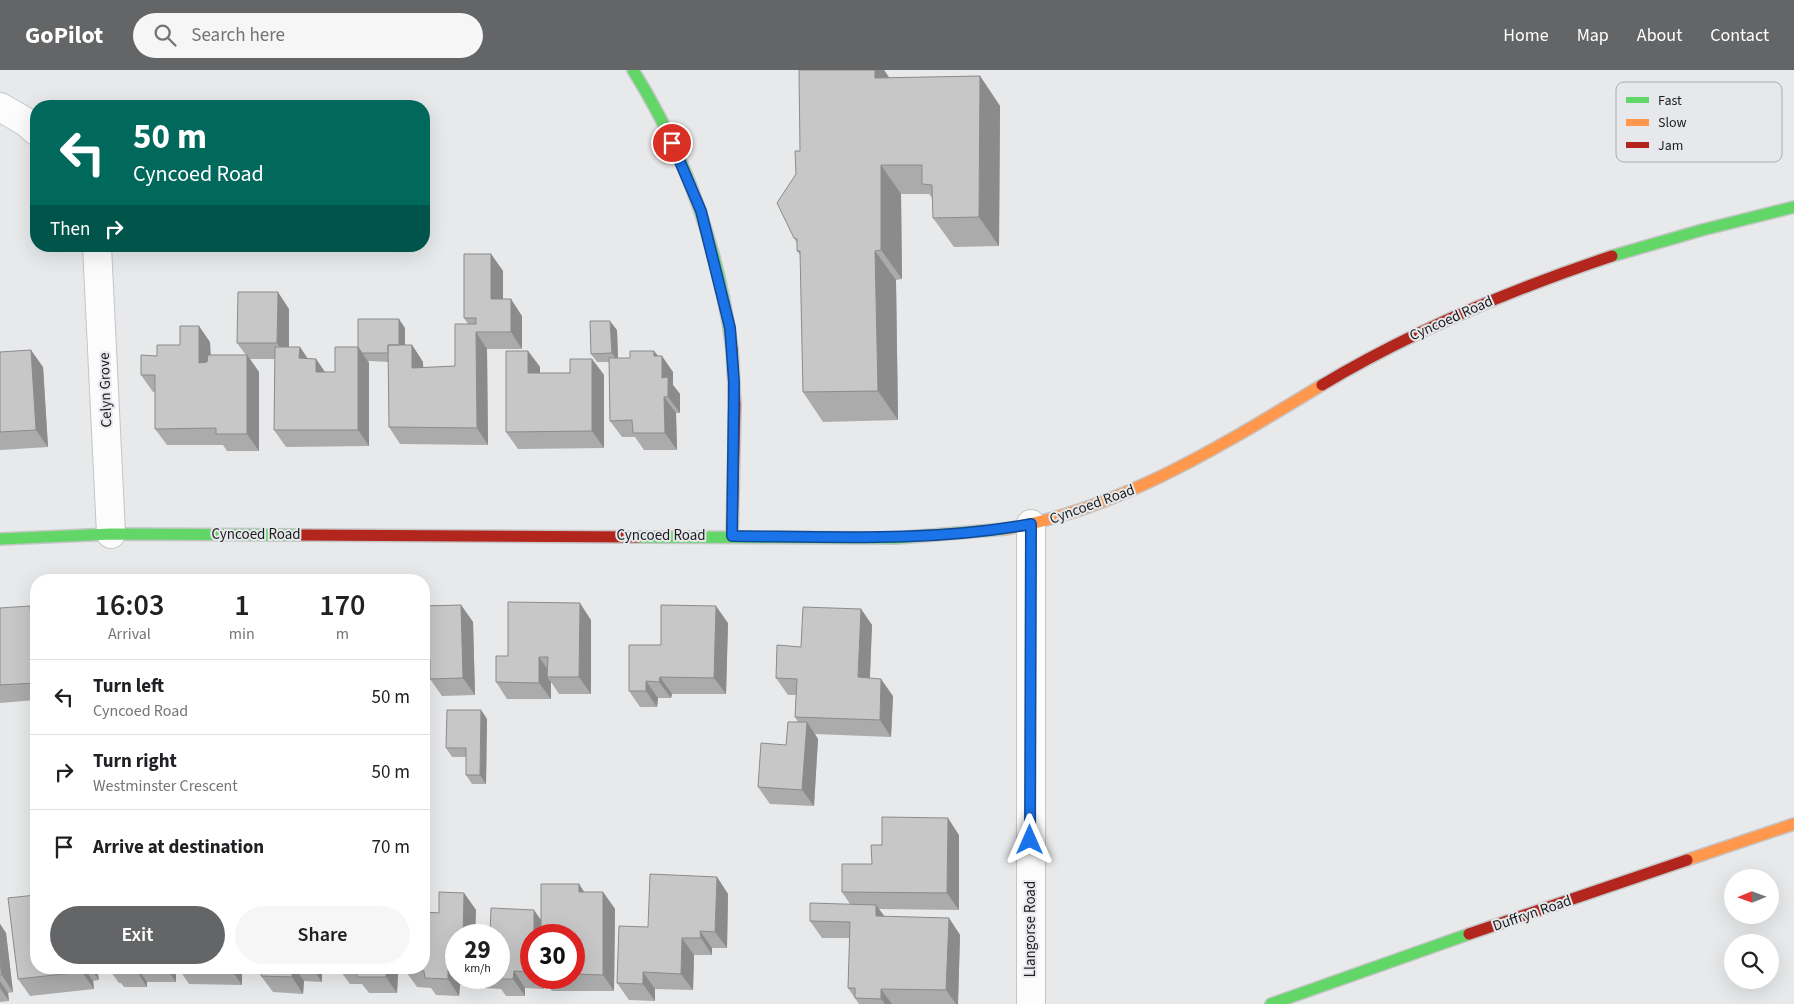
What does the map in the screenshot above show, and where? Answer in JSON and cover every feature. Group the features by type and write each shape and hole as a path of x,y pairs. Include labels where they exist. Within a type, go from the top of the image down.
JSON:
{"street":[{"path":"633,70 643,85 672,143 701,211 730,328 734,382 732,536"},
{"path":"0,107 30,126"},
{"name":"Cyncoed Road","path":"0,539 111,534 897,538 987,532 1031,524 1060,518 1106,502 1162,477 1371,355 1434,324 1508,292 1592,262 1664,240 1794,207"},
{"name":"Celyn Grove","path":"98,252 111,534"},
{"name":"Llangorse Road","path":"1031,524 1032,1004"},
{"name":"Duffryn Road","path":"1271,1004 1320,985 1794,824"}],"building":[{"path":"799,70 875,70 875,78 980,76 979,217 933,218 932,185 922,184 922,165 881,165 881,250 875,251 878,391 803,392 800,251 797,251 797,239 794,238 777,203 796,174 795,151 800,151"},
{"path":"464,254 491,254 491,299 511,299 511,332 476,332 477,428 389,427 388,345 412,345 412,368 455,366 455,324 476,324 476,318 464,318"},
{"path":"238,292 278,292 277,343 237,343"},
{"path":"358,319 399,319 399,345 388,345 388,353 362,353 358,347"},
{"path":"590,321 610,321 612,353 591,354"},
{"path":"180,326 199,326 199,363 207,362 208,355 247,355 247,434 216,434 216,428 155,429 155,375 141,375 141,355 157,356 157,345 180,345"},
{"path":"275,347 300,347 299,358 316,359 316,372 335,372 335,347 358,347 358,430 274,430"},
{"path":"31,350 36,430 0,432 0,352"},
{"path":"506,351 528,351 528,373 570,373 570,359 592,359 592,431 506,432"},
{"path":"630,351 654,351 654,356 662,356 662,378 668,377 668,397 664,397 665,433 633,433 632,420 610,421 609,358 630,358"},
{"path":"508,602 580,603 579,677 547,677 548,657 539,657 539,683 496,682 496,656 508,656"},
{"path":"461,605 463,678 430,679 430,606"},
{"path":"661,605 716,606 714,678 660,677 659,682 646,681 646,691 629,691 629,645 661,645"},
{"path":"30,606 30,683 0,685 0,608"},
{"path":"803,607 861,609 858,677 881,679 880,720 795,717 797,679 776,678 777,645 801,647"},
{"path":"447,710 481,710 480,775 466,775 466,748 446,748"},
{"path":"788,722 807,722 802,790 758,787 761,743 786,745"},
{"path":"882,817 948,818 947,893 842,892 842,864 872,864 871,845 882,845"},
{"path":"650,874 717,877 715,932 700,931 701,938 682,938 681,974 643,972 643,984 617,983 619,926 648,927"},
{"path":"541,884 579,884 579,892 603,892 603,975 585,974 585,924 541,924"},
{"path":"439,892 464,893 463,924 445,924 445,979 425,978 424,974 430,974 430,912 439,913"},
{"path":"30,896 30,974 64,974 18,979 8,898"},
{"path":"810,903 876,905 876,916 949,918 946,990 881,989 881,999 855,998 855,988 848,988 850,922 810,921"},
{"path":"491,908 534,910 534,924 520,924 520,971 514,971 513,979 510,979 510,924 490,924"},
{"path":"261,974 292,974 292,977 261,976"},
{"path":"357,974 386,974 386,977 357,977"}],"traffic: fast":[{"path":"633,70 669,136 698,204 718,276 732,349"},
{"path":"1612,256 1702,230 1794,207"},
{"path":"637,537 897,538 1005,529"},
{"path":"0,539 111,534 302,535"},
{"path":"1271,1004 1469,934"}],"traffic: slow":[{"path":"1005,529 1048,520 1090,506 1170,472 1209,452 1322,385"},
{"path":"1687,860 1794,824"}],"traffic: jam":[{"path":"1322,385 1427,329 1500,297 1612,256"},
{"path":"732,349 735,405 732,536"},
{"path":"302,535 637,537"},
{"path":"1469,934 1687,860"}],"route":[{"path":"672,143 701,211 730,328 734,382 732,536 897,538 987,532 1031,524 1030,840"}]}
